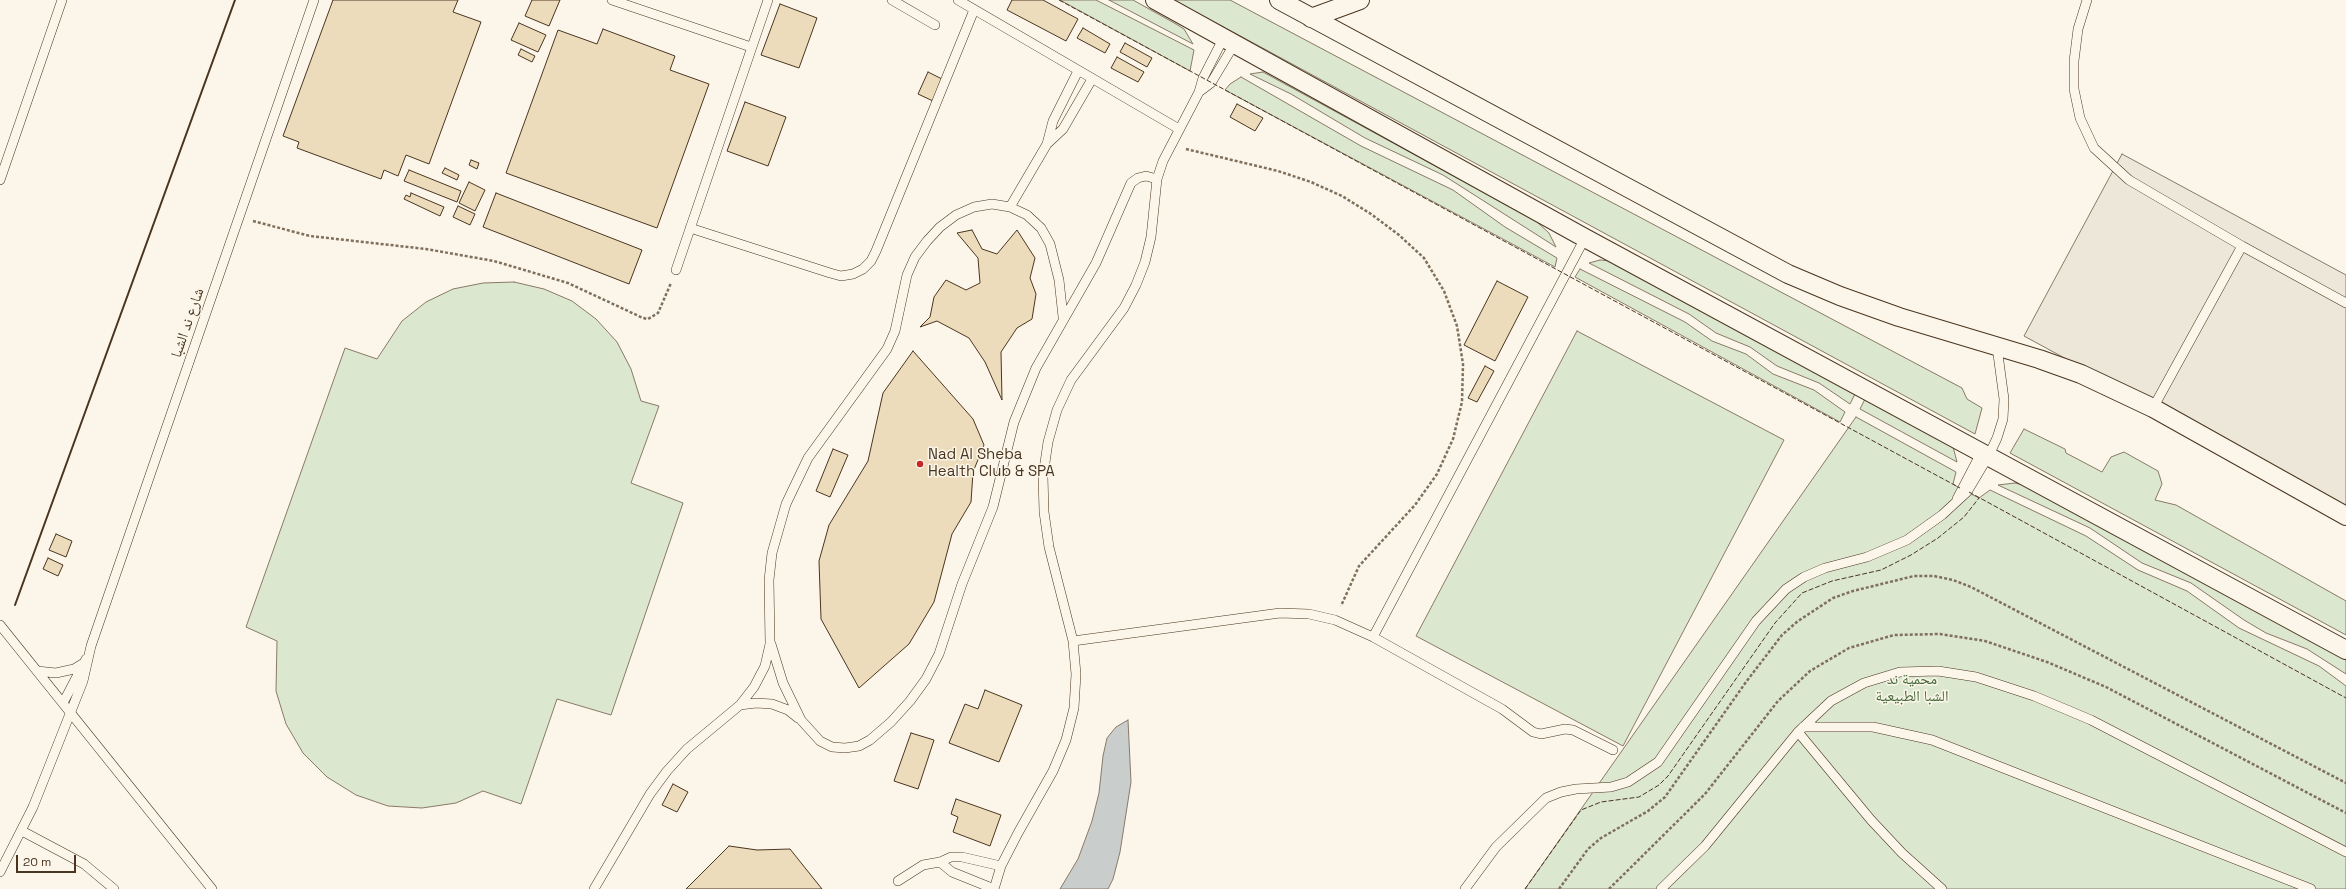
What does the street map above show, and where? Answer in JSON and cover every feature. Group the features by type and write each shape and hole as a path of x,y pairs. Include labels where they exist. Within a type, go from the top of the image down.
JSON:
{"street":[{"path":"1155,0 1585,238 1985,453 2346,650"},
{"path":"1279,0 1788,274 1840,296 1996,347 2039,359 2081,374 2152,408 2346,516"},
{"path":"1311,18 1360,0"}],"lane":[{"path":"0,180 62,0"},
{"name":"شارع ند الشبا","path":"0,872 22,831 44,783 71,713 85,674 89,654 314,0"},
{"path":"612,0 751,47"},
{"path":"676,270 768,0"},
{"path":"892,0 935,24"},
{"path":"958,0 1179,129"},
{"path":"2087,0 2078,29 2074,61 2074,89 2080,118 2094,148 2129,180 2242,246 2346,303"},
{"path":"690,228 841,276 853,274 863,269 871,261 876,251 974,10"},
{"path":"940,862 952,872 994,889 1002,866 1053,771 1066,740 1074,701 1076,674 1073,641 1049,547 1045,519 1043,476 1048,442 1057,410 1071,380 1124,308 1136,285 1146,262 1151,237 1158,179 1170,145 1199,92 1203,78 1229,40"},
{"path":"1010,207 1047,144 1053,121 1078,70"},
{"path":"1047,144 1059,134 1092,79"},
{"path":"740,705 756,703 772,704 788,710 801,720 820,741 832,747 845,748 858,746 870,740 891,722 910,701 926,678 939,654 962,584 993,507 1006,450 1024,395 1046,348 1096,263 1131,183 1138,178 1146,176 1158,179"},
{"path":"594,889 650,794 667,771 687,750 740,705 754,687 765,666 770,644 769,580 772,553 786,504 808,458 887,349 895,332 907,275 915,257 936,232 956,215 974,207 992,204 1010,207 1027,215 1041,228 1050,244 1059,280 1063,317"},
{"path":"1373,638 1585,238"},
{"path":"2152,408 2242,246"},
{"path":"1465,889 1496,847 1546,798 1560,792 1576,789 1611,787 1628,782 1658,762 1756,621 1786,589 1804,577 1825,568 1888,550 1925,528 1956,502 1985,453 1997,438 2003,419 2004,399 1996,347"},
{"path":"1073,641 1280,613 1309,614 1335,620 1373,638 1502,709 1533,732 1541,734 1565,728 1573,730 1613,750"},
{"path":"0,625 212,889"},
{"path":"770,644 783,683 801,720"},
{"name":"شارع ند الشبا","path":"63,703 82,664 89,654"},
{"path":"37,671 56,673 74,669 82,664"},
{"path":"1661,889 1705,846 1801,729 1831,701 1864,683 1900,672 1938,671 1976,677 2034,696 2091,720 2346,852"},
{"path":"1801,729 1873,727 1932,740 2311,889"},
{"path":"1801,729 1871,820 1902,853 1942,889"},
{"path":"22,831 84,864 114,889"},
{"path":"898,881 923,865 940,862 957,856 1002,866"}],"path":[{"path":"1170,145 1278,171 1311,182 1342,196 1371,214 1399,235 1424,258 1444,291 1457,326 1463,364 1462,402 1453,439 1437,474 1415,504 1359,566 1353,575 1335,620"},
{"path":"240,216 310,236 418,248 494,261 568,283 648,319 658,314 676,270"},
{"path":"1560,889 1588,849 1601,838 1648,810 1665,797 1782,635 1798,621 1833,598 1853,591 1914,576 1947,579 1971,587 2346,783"},
{"path":"1609,889 1705,794 1778,701 1810,671 1850,648 1894,636 1940,634 1985,641 2047,662 2106,687 2346,813"}],"green space":[{"path":"1060,0 1096,0 1194,50 1190,71"},
{"path":"1109,0 1133,0 1184,29 1193,44"},
{"path":"1174,0 1230,0 1962,388 1967,399 1982,408 1975,434"},
{"path":"1263,72 1536,221 1549,233 1556,247 1443,175 1365,138 1291,94 1250,74"},
{"path":"1241,77 1361,146 1453,190 1505,227 1557,258 1555,267 1225,90 1230,84"},
{"path":"1600,260 1611,261 1856,392 1850,404 1819,383 1777,366 1750,347 1716,333 1689,314 1589,263"},
{"path":"1580,269 1685,322 1712,341 1746,354 1773,374 1814,390 1845,412 1840,422 1575,277"},
{"path":"514,282 544,289 572,301 596,319 617,342 631,369 641,401 659,406 631,483 683,503 611,715 557,699 521,804 483,791 456,803 422,808 388,806 356,795 327,777 303,753 286,724 276,691 277,641 246,627 345,348 377,359 402,321 426,302 453,289 483,283"},
{"path":"1577,331 1784,440 1623,746 1416,636"},
{"path":"1866,397 1952,443 1957,462 1860,409"},
{"name":"محمية ند الشبا الطبيعية","path":"1856,417 1956,472 1953,484 1961,489 1979,498 1990,490 2086,536 2138,570 2187,591 2239,628 2319,666 2346,686 2346,889 1525,889"},
{"path":"2024,429 2065,449 2066,453 2102,472 2111,457 2124,452 2158,471 2162,484 2155,500 2176,505 2346,601 2346,635 2010,453"},
{"path":"2015,483 2031,487 2346,660 2346,674 2307,649 2266,633 2244,620 2191,583 2142,563 2090,528 1998,485"}],"shaded area":[{"path":"2122,154 2346,275 2346,511 2024,336"},
{"path":"1128,720 1131,782 1120,852 1113,879 1108,889 1060,889 1078,859 1092,821 1099,793 1103,756 1107,738 1116,727"}],"building":[{"path":"333,0 458,0 453,12 481,22 429,164 406,155 398,176 384,170 381,179 297,148 299,142 283,136"},
{"path":"532,0 560,0 549,26 525,16"},
{"path":"1012,0 1043,0 1078,19 1066,41 1007,10"},
{"path":"780,4 817,18 799,68 761,55"},
{"path":"519,23 546,35 538,52 511,40"},
{"path":"1083,28 1110,44 1105,53 1077,38"},
{"path":"603,29 675,56 670,70 709,84 657,228 506,173 558,30 597,44"},
{"path":"1125,43 1152,58 1147,67 1120,52"},
{"path":"521,49 535,56 532,62 518,55"},
{"path":"1117,57 1144,72 1138,82 1111,68"},
{"path":"928,72 944,80 933,101 918,94"},
{"path":"745,102 786,117 768,166 727,151"},
{"path":"1237,104 1263,118 1255,131 1230,117"},
{"path":"471,160 479,163 477,169 469,165"},
{"path":"445,168 459,175 457,180 442,173"},
{"path":"409,170 461,191 457,202 404,181"},
{"path":"469,182 485,190 475,211 459,203"},
{"path":"411,193 444,207 440,216 404,199 406,195 410,197"},
{"path":"496,193 642,250 629,284 483,227"},
{"path":"458,206 475,214 470,225 453,217"},
{"path":"972,230 982,249 997,254 1017,230 1035,258 1030,278 1036,294 1032,319 1017,328 1001,352 1002,400 985,362 969,338 937,321 920,327 930,317 934,297 946,280 966,290 980,283 978,258 957,233"},
{"path":"1497,281 1528,297 1495,361 1464,345"},
{"path":"913,351 973,419 984,445 973,472 971,502 952,534 934,602 909,644 859,688 821,619 819,561 829,525 868,461 883,393"},
{"path":"1485,366 1494,371 1477,402 1468,398"},
{"path":"833,449 848,455 830,497 816,491"},
{"path":"56,534 72,541 66,557 49,550"},
{"path":"48,558 63,565 58,576 43,569"},
{"path":"985,690 1022,705 999,762 949,743 965,704 978,709"},
{"path":"911,733 934,740 918,789 894,781"},
{"path":"673,784 688,792 677,812 662,805"},
{"path":"956,799 1001,815 990,846 953,832 958,817 951,814"},
{"path":"729,846 757,850 790,849 822,889 686,889"}],"fence":[{"path":"1059,0 1960,488"},
{"path":"1969,492 2346,698"},
{"path":"1525,889 1581,810 1601,802 1639,797 1659,785 1668,776 1775,623 1802,593 1832,581 1881,570 1911,555 1938,538 1964,517 1979,498"}],"wall":[{"path":"15,605 235,0"}],"place":[{"name":"Nad Al Sheba Health Club & SPA","path":"920,464"}]}
